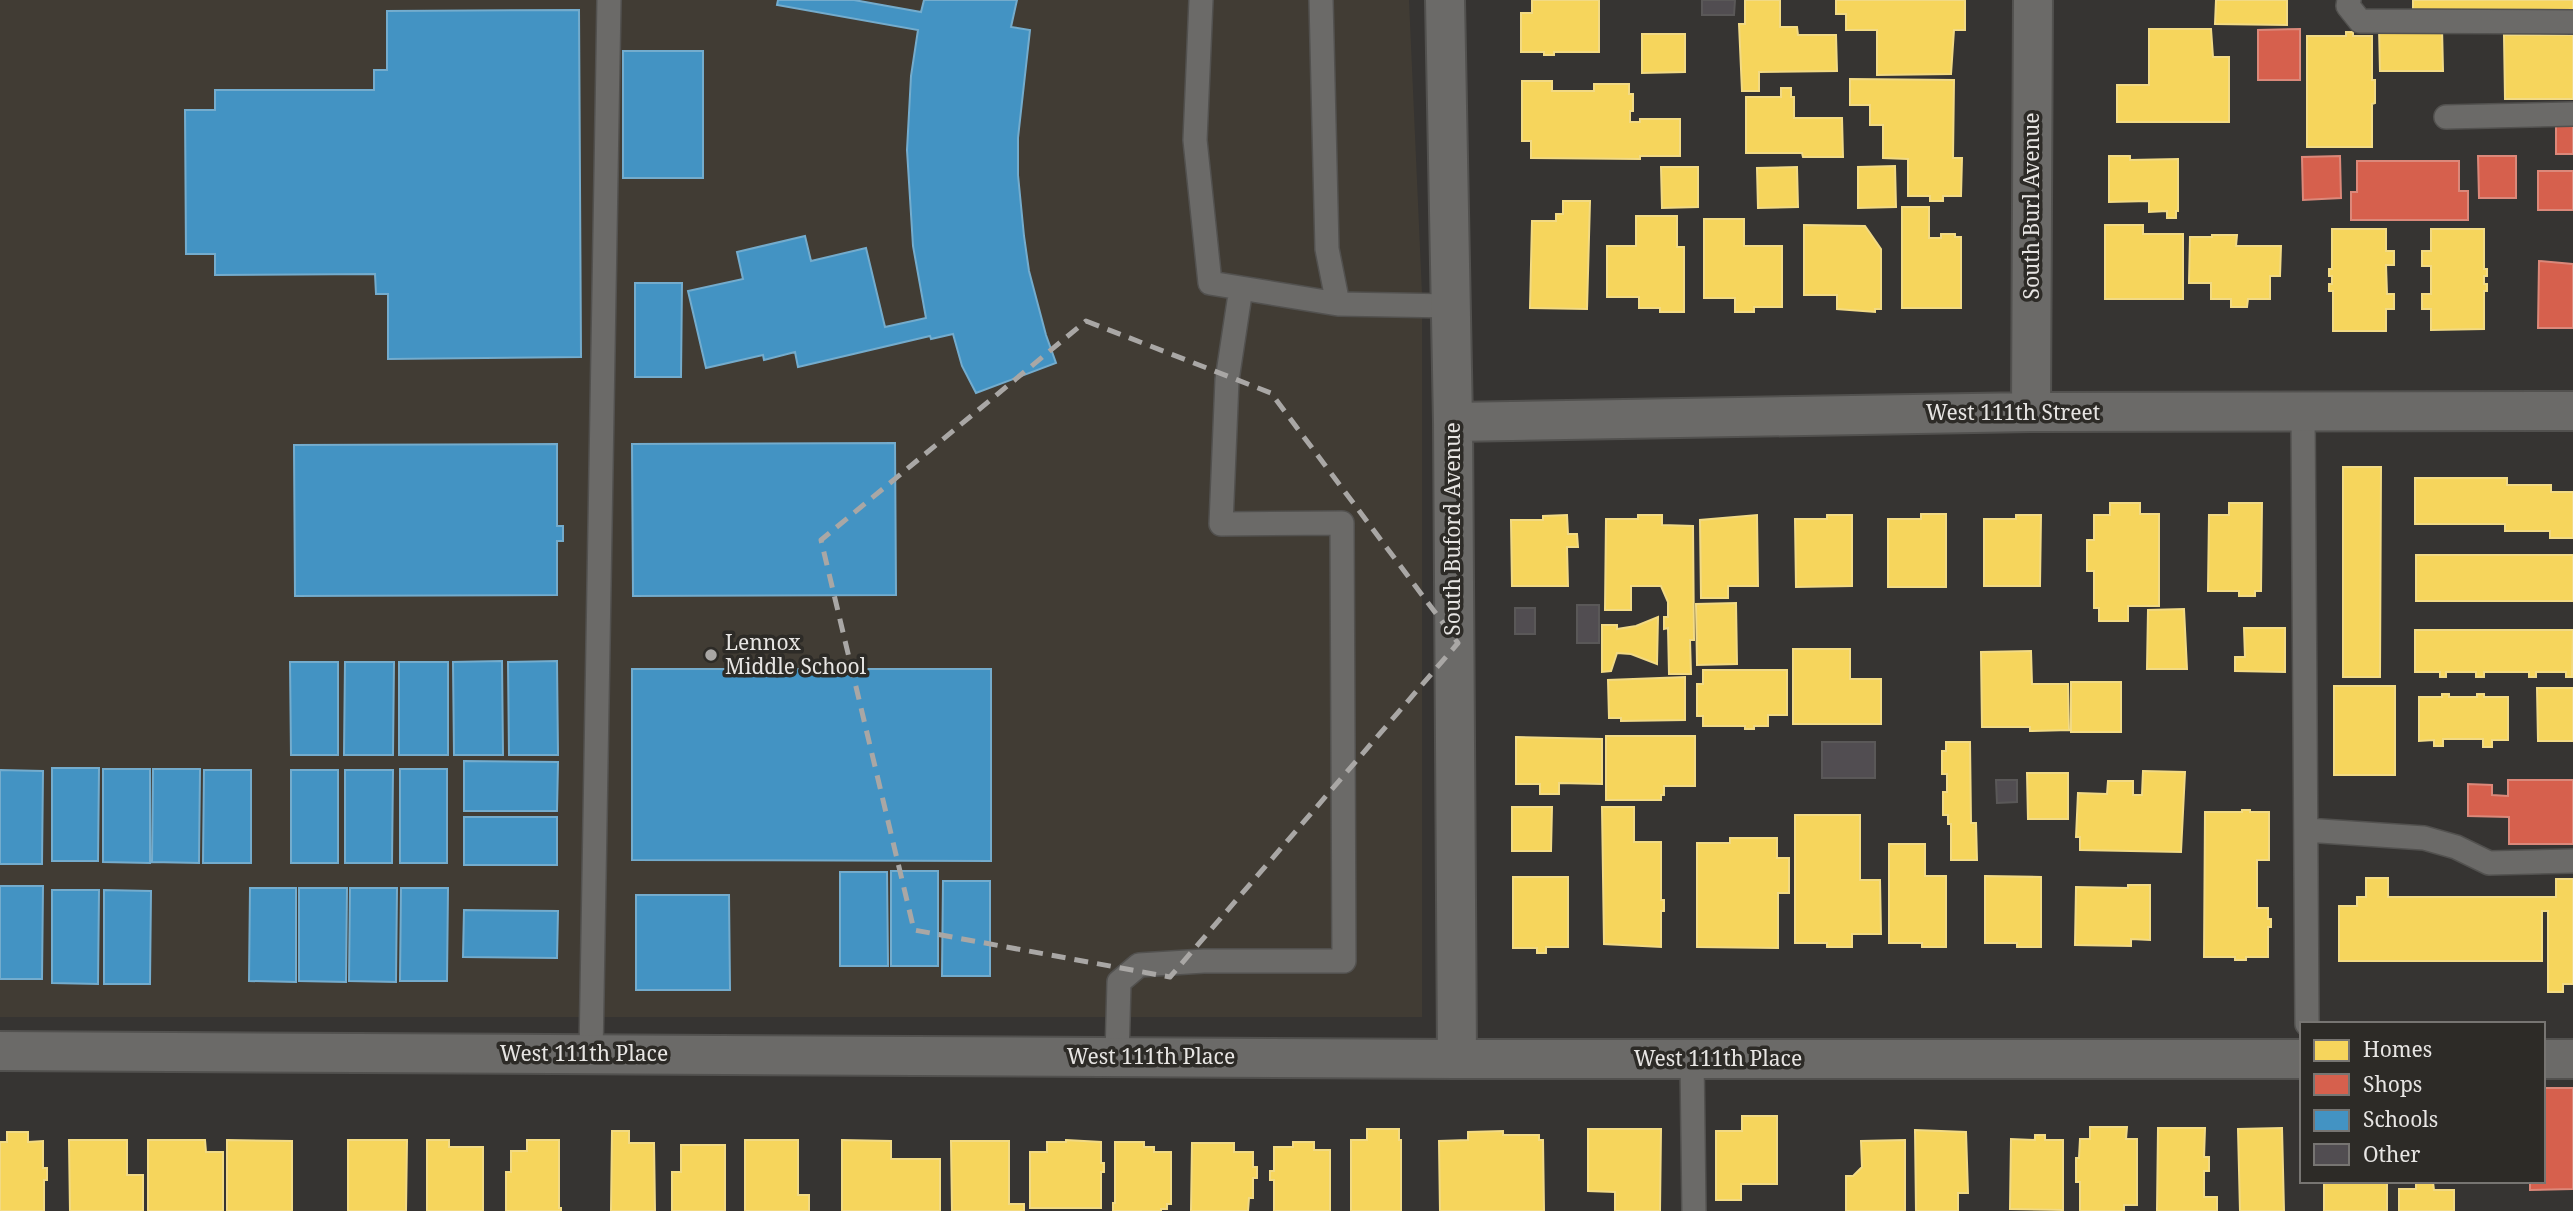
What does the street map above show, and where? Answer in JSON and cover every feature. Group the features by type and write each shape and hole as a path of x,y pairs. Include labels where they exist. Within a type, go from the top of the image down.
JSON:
{"street":[{"name":"South Buford Avenue","path":"1445,0 1451,306 1457,1059"},
{"name":"South Burl Avenue","path":"2031,412 2033,0"},
{"name":"West 111th Street","path":"1452,422 2031,412 2573,411"},
{"name":"West 111th Place","path":"0,1051 1457,1059 2300,1059"},
{"path":"2545,1059 2573,1059"}],"lane":[{"path":"591,1054 609,0"},
{"path":"1200,0 1195,140 1210,283 1338,304 1451,306"},
{"path":"1321,0 1327,249 1338,304"},
{"path":"2349,0 2348,6 2360,21 2573,22"},
{"path":"2446,117 2573,114"},
{"path":"1117,1056 1119,982 1139,965 1204,961 1344,961 1342,523 1221,524 1227,380 1241,288"},
{"path":"2303,413 2306,1022"},
{"path":"2306,830 2424,838 2463,850 2489,863 2573,860"},
{"path":"1692,1059 1694,1211"}],"highlighted area":[{"path":"1086,321 1271,393 1458,643 1170,977 914,930 821,540"}],"shaded area":[{"name":"Lennox Middle School","path":"0,0 1409,0 1422,293 1422,1017 0,1017"}],"building: Homes":[{"path":"1532,0 1599,0 1599,52 1554,52 1554,55 1544,55 1544,52 1521,52 1521,13 1532,13"},
{"path":"1745,0 1780,0 1780,27 1797,27 1798,35 1836,35 1837,71 1759,72 1759,91 1742,91 1739,24 1745,24"},
{"path":"1836,0 1965,0 1965,30 1954,30 1951,74 1877,75 1877,30 1846,30 1846,14 1836,14"},
{"path":"2216,0 2287,0 2287,25 2215,24"},
{"path":"2413,0 2573,0 2573,13 2413,13"},
{"path":"2379,28 2442,28 2443,71 2380,71"},
{"path":"2149,29 2211,29 2213,57 2229,57 2229,122 2117,122 2117,85 2149,85"},
{"path":"2346,32 2353,32 2353,36 2372,36 2375,103 2372,104 2372,147 2307,147 2307,36 2346,36"},
{"path":"1642,34 1685,34 1685,72 1642,73"},
{"path":"2504,35 2573,35 2573,99 2505,99"},
{"path":"1850,79 1954,80 1953,158 1962,158 1961,196 1943,196 1943,201 1930,201 1930,196 1908,196 1908,159 1883,158 1883,125 1870,125 1870,105 1850,105"},
{"path":"1522,81 1552,81 1552,91 1594,91 1594,84 1629,84 1629,94 1633,94 1630,122 1640,122 1640,119 1680,119 1680,156 1640,156 1640,159 1531,158 1531,141 1522,141"},
{"path":"1781,88 1791,88 1794,118 1842,118 1843,157 1803,157 1802,153 1746,153 1746,97 1781,97"},
{"path":"2109,156 2130,156 2130,160 2178,159 2176,218 2167,218 2167,211 2149,212 2149,201 2109,202"},
{"path":"1895,166 1896,207 1858,208 1858,167"},
{"path":"1661,167 1698,167 1698,207 1662,208"},
{"path":"1797,167 1798,207 1758,208 1757,168"},
{"path":"1563,201 1590,201 1587,309 1530,308 1532,221 1556,221 1556,214 1563,214"},
{"path":"1902,207 1929,207 1929,238 1941,238 1941,234 1961,237 1961,308 1902,308"},
{"path":"1636,216 1677,216 1677,247 1684,247 1684,312 1660,312 1660,308 1639,308 1639,297 1607,297 1607,246 1636,246"},
{"path":"1704,219 1744,219 1744,246 1782,246 1782,307 1754,307 1754,312 1735,312 1735,298 1704,298"},
{"path":"1804,225 1865,226 1881,249 1881,309 1875,309 1875,312 1837,309 1837,295 1804,295"},
{"path":"2105,225 2143,225 2143,234 2183,234 2183,299 2105,299"},
{"path":"2332,229 2386,229 2386,251 2394,251 2394,265 2386,265 2387,294 2394,294 2394,309 2386,309 2386,331 2333,331 2333,291 2329,291 2329,284 2332,284 2329,269 2332,269"},
{"path":"2431,229 2484,229 2484,269 2487,269 2487,276 2484,276 2484,284 2487,284 2487,291 2484,291 2484,329 2431,330 2431,309 2422,309 2422,294 2431,294 2431,266 2422,266 2422,251 2431,251"},
{"path":"2237,235 2236,246 2281,246 2280,276 2270,276 2270,299 2248,299 2247,307 2231,307 2231,299 2211,299 2211,283 2189,283 2190,237"},
{"path":"2343,467 2381,467 2380,677 2343,677"},
{"path":"2415,478 2507,478 2507,485 2551,485 2551,492 2573,492 2573,538 2550,538 2550,531 2505,531 2505,524 2415,524"},
{"path":"2110,503 2140,503 2140,514 2159,514 2159,606 2128,606 2128,621 2099,621 2099,608 2094,608 2094,571 2087,571 2087,540 2094,540 2094,515 2110,515"},
{"path":"2229,503 2262,503 2261,591 2255,591 2255,596 2239,596 2239,591 2208,591 2209,515 2229,515"},
{"path":"1921,514 1946,514 1946,587 1888,587 1888,519 1921,519"},
{"path":"1567,515 1568,534 1577,534 1578,547 1567,547 1568,586 1512,586 1511,520 1543,520 1543,516"},
{"path":"1638,515 1662,515 1662,525 1693,526 1694,640 1690,640 1691,674 1669,674 1668,628 1664,629 1664,617 1668,617 1668,602 1661,586 1631,586 1631,610 1605,610 1606,519 1638,519"},
{"path":"1757,515 1758,586 1728,586 1728,598 1701,598 1700,520"},
{"path":"1827,515 1852,515 1852,586 1796,587 1795,519 1827,519"},
{"path":"2016,515 2041,515 2040,586 1984,586 1984,519 2016,519"},
{"path":"2416,555 2573,555 2573,601 2416,601"},
{"path":"1736,603 1737,664 1697,665 1696,604"},
{"path":"2184,609 2187,669 2147,669 2148,610"},
{"path":"1658,617 1657,664 1631,654 1617,653 1611,671 1602,672 1602,625 1617,625 1617,629 1636,626"},
{"path":"2244,628 2285,628 2285,672 2235,671 2235,657 2245,657"},
{"path":"2415,630 2573,630 2572,677 2566,677 2566,672 2536,672 2536,677 2529,677 2529,672 2484,672 2484,677 2476,677 2476,672 2446,672 2446,677 2440,677 2440,672 2415,672"},
{"path":"1793,649 1850,649 1850,679 1881,679 1881,724 1793,724"},
{"path":"2031,651 2032,684 2068,684 2069,730 2030,731 2030,727 1982,727 1981,652"},
{"path":"1703,670 1787,670 1787,715 1768,715 1768,726 1754,726 1754,729 1745,729 1745,726 1703,726 1703,716 1697,716 1697,684 1703,684"},
{"path":"1685,677 1685,720 1621,721 1621,718 1609,718 1608,680"},
{"path":"2071,682 2121,682 2121,732 2071,732"},
{"path":"2334,686 2395,686 2395,775 2334,775"},
{"path":"2537,688 2573,688 2573,741 2538,741"},
{"path":"2442,694 2449,694 2449,697 2477,697 2477,694 2484,694 2484,697 2508,697 2508,740 2492,740 2492,747 2483,747 2483,739 2443,739 2443,746 2434,746 2434,740 2419,741 2419,697 2442,697"},
{"path":"1606,736 1695,736 1695,786 1664,786 1661,800 1606,800"},
{"path":"1516,737 1602,739 1602,784 1559,783 1559,794 1540,794 1540,784 1516,784"},
{"path":"1946,742 1970,742 1971,823 1976,823 1977,860 1951,860 1951,824 1948,824 1948,815 1943,815 1943,792 1947,792 1947,774 1942,774 1942,751 1946,751"},
{"path":"2143,771 2185,772 2181,852 2080,850 2080,837 2076,837 2078,793 2107,794 2108,781 2133,781 2133,795 2142,795"},
{"path":"2027,773 2068,773 2068,819 2028,819"},
{"path":"1512,807 1552,807 1551,851 1512,851"},
{"path":"1602,807 1634,807 1634,842 1661,842 1661,900 1664,900 1664,911 1661,911 1661,947 1604,944"},
{"path":"2205,812 2269,812 2269,860 2257,860 2257,908 2268,908 2268,919 2271,919 2271,927 2268,927 2268,957 2235,960 2235,957 2204,957"},
{"path":"1795,815 1860,815 1860,880 1880,880 1881,934 1852,934 1852,947 1827,947 1827,943 1795,943"},
{"path":"1730,838 1777,838 1777,858 1789,858 1789,893 1778,893 1778,948 1697,947 1697,843 1730,843"},
{"path":"1889,844 1925,844 1925,876 1946,876 1946,947 1922,947 1922,943 1889,943"},
{"path":"1985,876 2041,877 2041,947 2017,947 2017,943 1985,943"},
{"path":"1513,877 1568,877 1568,947 1546,947 1546,953 1537,953 1537,948 1513,948"},
{"path":"2366,878 2388,878 2388,897 2556,897 2556,879 2573,879 2573,984 2563,984 2563,992 2548,992 2548,911 2542,911 2542,961 2339,961 2339,906 2357,906 2357,897 2366,897"},
{"path":"2128,885 2150,885 2150,940 2131,939 2131,946 2075,945 2076,887 2128,888"},
{"path":"1742,1116 1777,1116 1777,1184 1741,1184 1741,1200 1716,1200 1716,1131 1742,1131"},
{"path":"2090,1127 2127,1127 2126,1139 2137,1139 2137,1205 2124,1205 2124,1211 2080,1211 2080,1182 2076,1182 2076,1158 2079,1158 2080,1139 2090,1139"},
{"path":"2158,1128 2205,1128 2204,1157 2209,1157 2209,1171 2204,1171 2204,1197 2217,1197 2217,1211 2157,1211"},
{"path":"2282,1128 2284,1211 2240,1211 2238,1129"},
{"path":"1367,1129 1399,1129 1401,1211 1351,1211 1351,1140 1367,1140"},
{"path":"1588,1129 1661,1129 1660,1211 1615,1211 1615,1192 1588,1191"},
{"path":"1915,1130 1966,1132 1968,1193 1958,1193 1958,1211 1916,1211"},
{"path":"612,1131 629,1131 629,1143 654,1143 655,1211 611,1211"},
{"path":"1503,1131 1503,1135 1539,1135 1539,1140 1543,1140 1544,1211 1440,1211 1439,1141 1468,1140 1468,1132"},
{"path":"7,1132 28,1132 28,1142 43,1141 43,1168 47,1168 47,1180 44,1180 44,1211 0,1211 0,1142 7,1142"},
{"path":"2035,1135 2045,1135 2045,1140 2063,1140 2063,1210 2010,1209 2011,1139 2035,1140"},
{"path":"69,1140 127,1140 127,1175 143,1175 143,1211 70,1211"},
{"path":"148,1140 205,1140 206,1152 223,1152 223,1211 148,1211"},
{"path":"227,1140 292,1141 292,1211 227,1211"},
{"path":"348,1140 407,1140 406,1211 348,1211"},
{"path":"427,1140 449,1140 449,1147 483,1147 483,1211 427,1211"},
{"path":"527,1140 559,1140 561,1211 506,1211 506,1172 511,1172 511,1151 527,1151"},
{"path":"745,1140 798,1140 798,1195 809,1195 809,1211 745,1211"},
{"path":"842,1140 891,1141 891,1159 940,1159 940,1211 842,1211"},
{"path":"1905,1140 1905,1211 1846,1211 1846,1176 1853,1176 1862,1167 1861,1141"},
{"path":"951,1141 1009,1141 1009,1204 1024,1204 1024,1211 952,1211"},
{"path":"1047,1142 1101,1142 1104,1172 1101,1172 1101,1208 1030,1208 1030,1152 1047,1152"},
{"path":"1115,1142 1144,1142 1144,1147 1154,1147 1154,1152 1171,1152 1171,1204 1167,1204 1167,1209 1113,1211"},
{"path":"1293,1142 1314,1142 1314,1150 1330,1150 1330,1211 1274,1211 1274,1180 1270,1180 1270,1171 1274,1171 1274,1147 1293,1147"},
{"path":"1192,1143 1234,1143 1234,1152 1253,1152 1253,1167 1257,1167 1257,1178 1253,1178 1253,1198 1249,1198 1248,1211 1191,1211"},
{"path":"681,1145 725,1145 725,1211 672,1211 672,1172 681,1172"},
{"path":"2324,1183 2387,1183 2387,1211 2324,1211"},
{"path":"2416,1183 2433,1183 2434,1190 2454,1190 2454,1211 2399,1211 2399,1189 2416,1189"}],"building: Shops":[{"path":"2300,29 2300,80 2258,80 2258,30"},
{"path":"2556,123 2573,123 2573,154 2556,154"},
{"path":"2340,156 2341,198 2303,200 2302,157"},
{"path":"2478,156 2516,156 2516,198 2479,198"},
{"path":"2357,161 2459,161 2459,191 2468,191 2468,220 2351,220 2351,192 2357,192"},
{"path":"2538,171 2573,171 2573,210 2538,210"},
{"path":"2539,261 2573,264 2573,328 2538,328"},
{"path":"2508,780 2573,780 2573,844 2509,844 2509,817 2468,816 2468,784 2492,785 2492,795 2508,796"},
{"path":"2545,1088 2573,1088 2573,1189 2530,1190 2530,1183 2545,1183"}],"building: Schools":[{"path":"778,0 854,0 921,12 924,0 1017,0 1011,27 1030,30 1018,138 1018,175 1024,236 1029,271 1056,363 976,393 962,366 953,334 931,339 930,336 798,367 795,352 764,360 763,355 706,368 688,291 743,279 737,252 805,236 811,261 866,248 885,327 926,318 913,246 907,150 911,76 918,30 777,5"},
{"path":"579,10 581,357 388,359 388,294 376,294 375,274 215,275 215,254 186,254 185,110 215,110 215,90 374,90 374,70 387,70 387,11"},
{"path":"623,51 703,51 703,178 623,178"},
{"path":"635,283 682,283 681,377 635,377"},
{"path":"895,443 896,595 633,596 632,444"},
{"path":"557,444 557,526 563,526 563,541 557,541 557,595 295,596 294,445"},
{"path":"502,661 503,755 454,755 453,662"},
{"path":"557,661 558,755 509,755 508,662"},
{"path":"290,662 338,662 338,755 291,755"},
{"path":"345,662 394,662 393,755 344,755"},
{"path":"399,662 448,662 448,755 399,755"},
{"path":"632,669 991,669 991,861 632,860"},
{"path":"464,761 558,762 557,811 464,811"},
{"path":"52,768 99,768 98,861 52,861"},
{"path":"103,769 150,769 150,863 103,862"},
{"path":"153,769 200,769 199,863 152,862"},
{"path":"400,769 447,769 447,863 400,863"},
{"path":"0,770 43,771 42,864 0,864"},
{"path":"204,770 251,770 251,863 203,863"},
{"path":"291,770 338,770 338,863 291,863"},
{"path":"345,770 393,770 392,863 345,863"},
{"path":"464,817 557,817 557,865 464,865"},
{"path":"891,871 938,871 938,966 891,966"},
{"path":"840,872 887,872 888,966 840,966"},
{"path":"943,881 990,881 990,976 942,976"},
{"path":"0,886 43,886 42,979 0,979"},
{"path":"250,888 296,888 296,982 249,981"},
{"path":"299,888 347,888 346,982 299,981"},
{"path":"350,888 397,888 396,982 349,981"},
{"path":"401,888 448,888 447,981 400,981"},
{"path":"52,890 99,890 98,984 52,983"},
{"path":"104,890 151,891 150,984 104,984"},
{"path":"636,895 729,895 730,990 636,990"},
{"path":"464,910 558,911 557,958 463,957"}],"building: Other":[{"path":"1702,0 1735,0 1734,15 1702,15"},
{"path":"1577,605 1599,605 1599,643 1577,643"},
{"path":"1515,608 1535,608 1535,634 1515,634"},
{"path":"1822,742 1875,742 1875,778 1822,778"},
{"path":"1996,780 2017,780 2017,802 1997,803"}],"place":[{"name":"Lennox Middle School","path":"711,655"}]}
